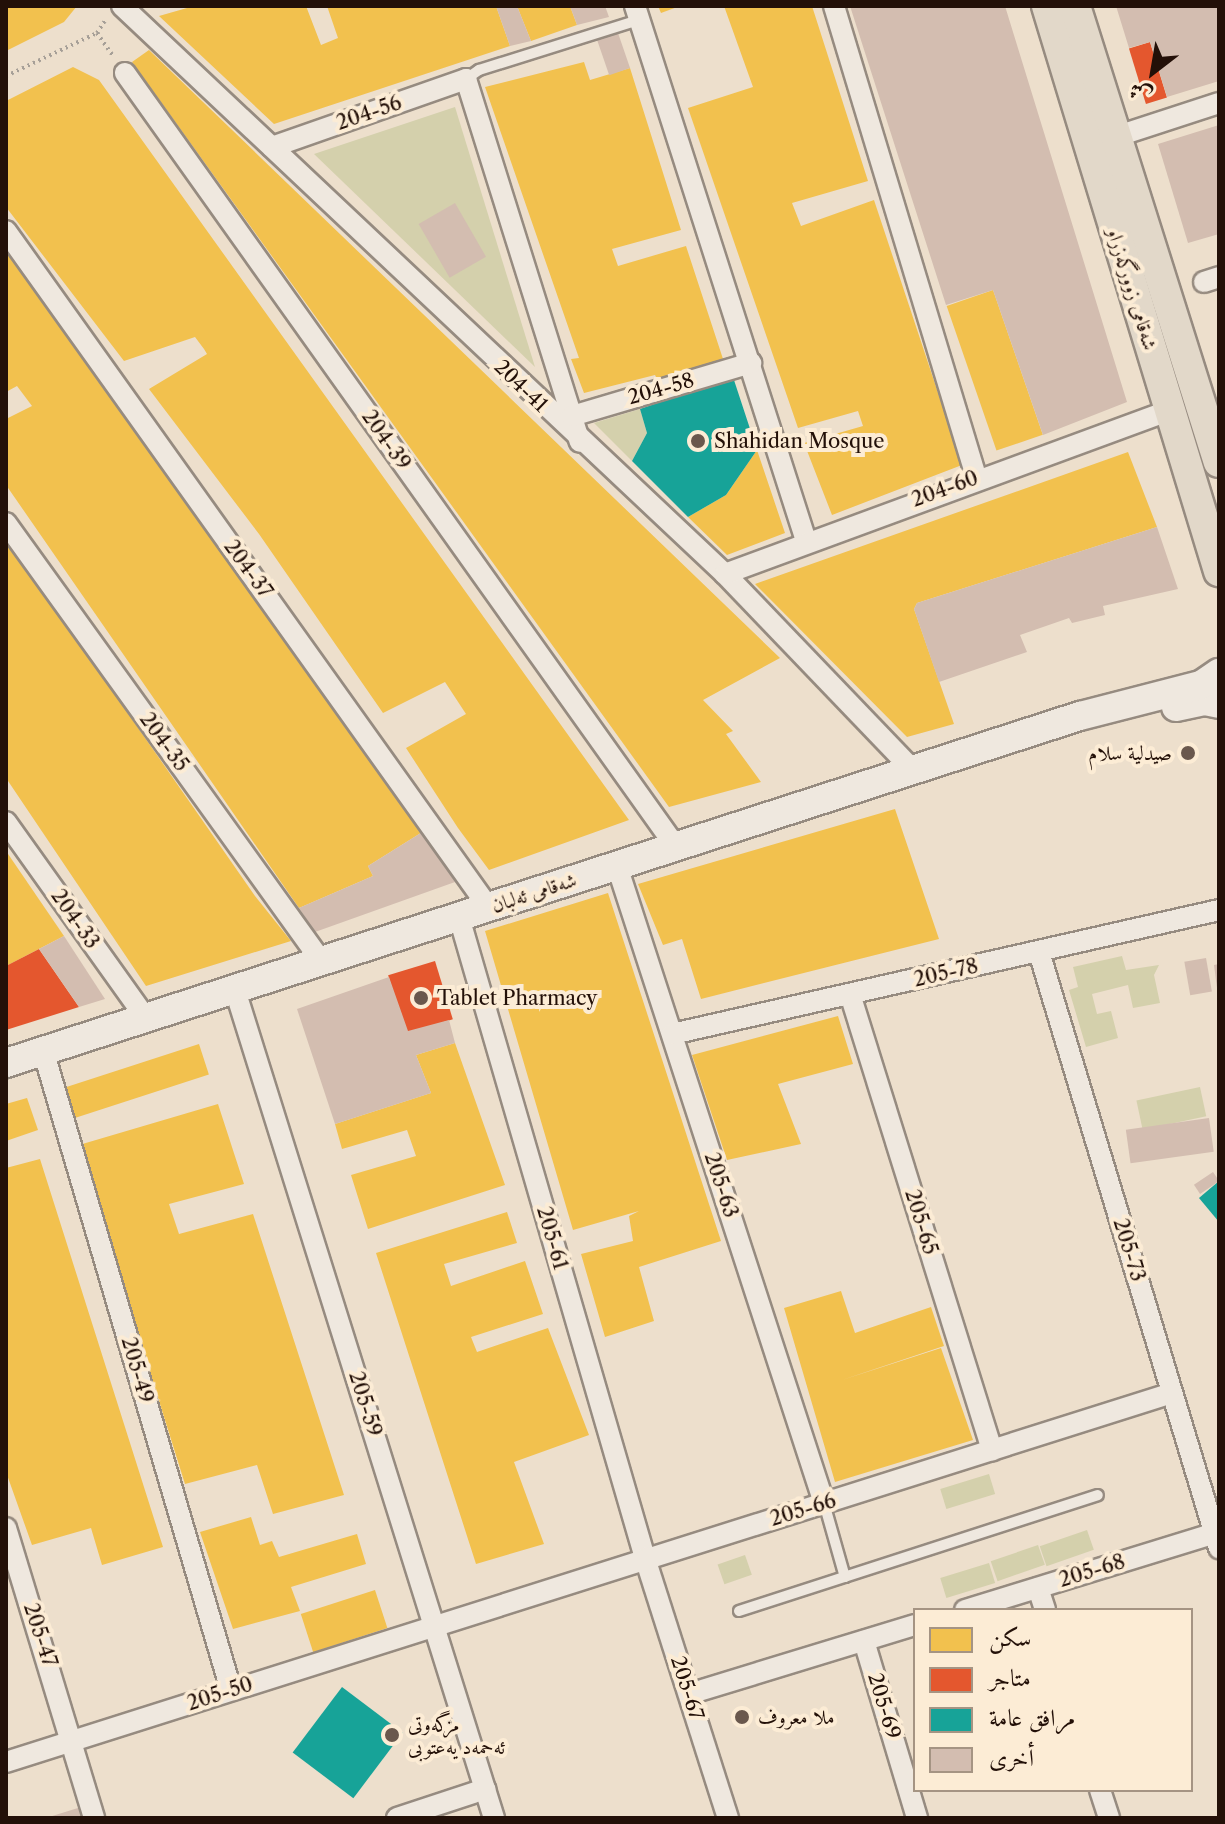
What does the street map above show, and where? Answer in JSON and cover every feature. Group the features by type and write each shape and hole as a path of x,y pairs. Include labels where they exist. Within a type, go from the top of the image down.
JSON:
{"main road":[{"name":"شەقامی زوورگەزراو","path":"1047,6 1219,571"},
{"name":"شەقامی زوورگەزراو","path":"1075,6 1219,462"}],"street":[{"name":"204-41","path":"122,6 580,442 725,574 914,771"},
{"path":"834,6 976,477"},
{"path":"637,13 806,541"},
{"name":"204-39","path":"125,73 676,847"},
{"name":"204-56","path":"272,147 466,79"},
{"path":"466,79 580,442"},
{"path":"1115,137 1219,103"},
{"name":"204-37","path":"6,231 489,908"},
{"name":"204-58","path":"572,416 751,363"},
{"name":"204-60","path":"725,574 976,477 1169,411"},
{"name":"204-35","path":"6,523 322,962"},
{"name":"شەقامی ئەلبان","path":"6,1063 1061,723 1201,685 1219,673"},
{"name":"شەقامی ئەلبان","path":"1061,723 1098,725 1205,701 1219,704"},
{"name":"204-33","path":"6,822 145,1017"},
{"name":"205-63","path":"617,866 824,1503"},
{"name":"205-78","path":"672,1034 1219,910"},
{"name":"205-61","path":"459,917 645,1558"},
{"name":"205-73","path":"1039,952 1217,1538"},
{"name":"205-59","path":"235,990 494,1818"},
{"name":"205-65","path":"850,994 992,1450"},
{"name":"205-49","path":"43,1050 231,1690"},
{"name":"205-66","path":"434,1626 1172,1393"},
{"name":"205-47","path":"6,1528 94,1818"},
{"name":"205-68","path":"972,1608 1217,1538"},
{"name":"205-67","path":"645,1558 728,1818"},
{"path":"1038,1588 1044,1608"},
{"name":"205-50","path":"6,1762 434,1626"},
{"path":"689,1694 913,1626"},
{"name":"205-69","path":"864,1641 917,1818"},
{"path":"397,1818 485,1789"},
{"path":"1101,1792 1109,1818"}],"lane":[{"path":"466,79 479,70 637,13"},
{"path":"739,1611 1098,1495"},
{"path":"824,1503 845,1577"}],"path":[{"path":"6,76 97,33 125,73"}],"shaded area":[{"path":"455,107 535,367 314,154"},
{"path":"640,409 647,433 632,461 594,423"},
{"path":"1122,956 1126,970 1159,965 1154,975 1160,1003 1133,1008 1128,985 1092,994 1097,1014 1111,1011 1118,1038 1086,1047 1069,990 1078,987 1073,967"},
{"path":"1200,1087 1206,1116 1143,1130 1136,1101"},
{"path":"989,1474 995,1494 946,1509 940,1489"},
{"path":"1087,1530 1094,1550 1047,1566 1040,1546"},
{"path":"1038,1545 1045,1565 998,1581 991,1561"},
{"path":"745,1555 752,1575 724,1584 718,1564"},
{"path":"989,1563 995,1583 946,1598 940,1578"}],"building: سكن":[{"path":"6,6 77,6 64,22 6,51"},
{"path":"194,6 306,6 321,45 338,38 327,6 496,6 510,46 274,124 159,16"},
{"path":"517,6 570,6 577,25 531,41"},
{"path":"658,6 680,6 661,13"},
{"path":"724,6 812,6 868,181 792,203 801,226 874,200 962,465 832,515 804,443 863,426 858,411 798,428 688,108 753,87"},
{"path":"149,50 780,658 703,700 733,731 726,734 761,782 669,807 132,62"},
{"path":"584,62 590,80 630,68 681,230 612,249 618,266 686,246 724,362 659,383 655,375 584,393 571,359 579,358 485,87"},
{"path":"73,67 99,80 629,820 489,870 406,748 466,714 445,682 383,713 259,534 149,389 207,354 204,349 195,337 124,361 6,207 6,101"},
{"path":"6,250 424,831 368,866 373,876 299,908 6,485 6,419 32,406 17,386 6,392"},
{"path":"993,290 1043,435 996,451 947,306"},
{"path":"757,450 785,533 727,555 688,517 726,495"},
{"path":"1128,452 1157,527 917,603 914,609 954,724 907,737 755,584"},
{"path":"6,538 255,896 291,941 146,986 6,778"},
{"path":"895,809 939,939 701,999 682,939 663,945 638,884"},
{"path":"6,851 64,936 6,966"},
{"path":"608,893 721,1241 639,1267 654,1321 605,1337 581,1254 633,1241 629,1216 639,1211 573,1230 485,931"},
{"path":"838,1016 853,1064 778,1084 801,1144 727,1160 692,1055"},
{"path":"455,1043 505,1185 368,1229 351,1175 416,1156 407,1130 342,1149 335,1124 431,1093 416,1055"},
{"path":"199,1044 209,1074 71,1119 61,1089"},
{"path":"27,1098 38,1130 6,1141 6,1104"},
{"path":"218,1104 244,1184 169,1204 179,1234 253,1214 344,1495 273,1514 257,1465 185,1484 79,1145"},
{"path":"40,1159 163,1547 102,1565 91,1528 32,1545 6,1472 6,1168"},
{"path":"507,1212 517,1243 444,1264 451,1286 525,1261 543,1314 471,1337 477,1352 548,1328 589,1435 514,1462 544,1544 476,1564 376,1253"},
{"path":"841,1291 855,1333 931,1307 944,1346 842,1380 941,1348 973,1440 835,1482 784,1308"},
{"path":"251,1517 260,1545 272,1541 279,1557 357,1534 366,1564 291,1587 300,1611 233,1629 200,1532"},
{"path":"375,1590 387,1628 313,1652 301,1614"}],"building: متاجر":[{"path":"1150,42 1167,97 1146,104 1129,48"},
{"path":"39,949 79,1007 6,1030 6,966"},
{"name":"Tablet Pharmacy","path":"435,961 453,1019 406,1034 388,975"}],"building: مرافق عامة":[{"name":"Shahidan Mosque","path":"733,377 757,450 726,495 688,517 632,461 647,433 640,409"},
{"path":"1219,1181 1219,1222 1199,1198"},
{"path":"342,1687 403,1733 353,1798 293,1752"}],"building: أخرى":[{"path":"496,6 517,6 531,41 510,46"},
{"path":"570,6 605,6 609,17 577,25"},
{"path":"850,6 1005,6 1127,402 1043,435 993,290 946,305"},
{"path":"1116,6 1219,6 1219,81 1167,97 1150,42 1129,48"},
{"path":"618,33 630,68 609,75 597,40"},
{"path":"1219,125 1219,234 1188,243 1158,144"},
{"path":"455,203 486,257 450,278 419,224"},
{"path":"1157,527 1178,589 1103,606 1105,615 1072,623 1069,618 1020,635 1027,652 939,682 914,609 917,603"},
{"path":"424,831 455,882 315,932 299,908 373,876 368,866"},
{"path":"64,936 105,999 79,1007 39,949"},
{"path":"1206,958 1212,991 1190,995 1184,962"},
{"path":"1219,964 1219,987 1217,988 1214,965"},
{"path":"389,977 408,1031 449,1020 455,1043 416,1055 431,1093 335,1124 297,1009"},
{"path":"1209,1118 1214,1152 1131,1163 1126,1130"},
{"path":"1213,1172 1219,1181 1200,1194 1194,1185"},
{"path":"78,1808 82,1818 49,1818 49,1817"}],"place":[{"name":"Shahidan Mosque","path":"698,441"},
{"name":"صیدلیة سلام","path":"1188,753"},
{"name":"Tablet Pharmacy","path":"421,998"},
{"name":"ملا معروف","path":"742,1717"},
{"name":"مزگەوتی ئەحمەد یەعتوبی","path":"392,1735"}]}
